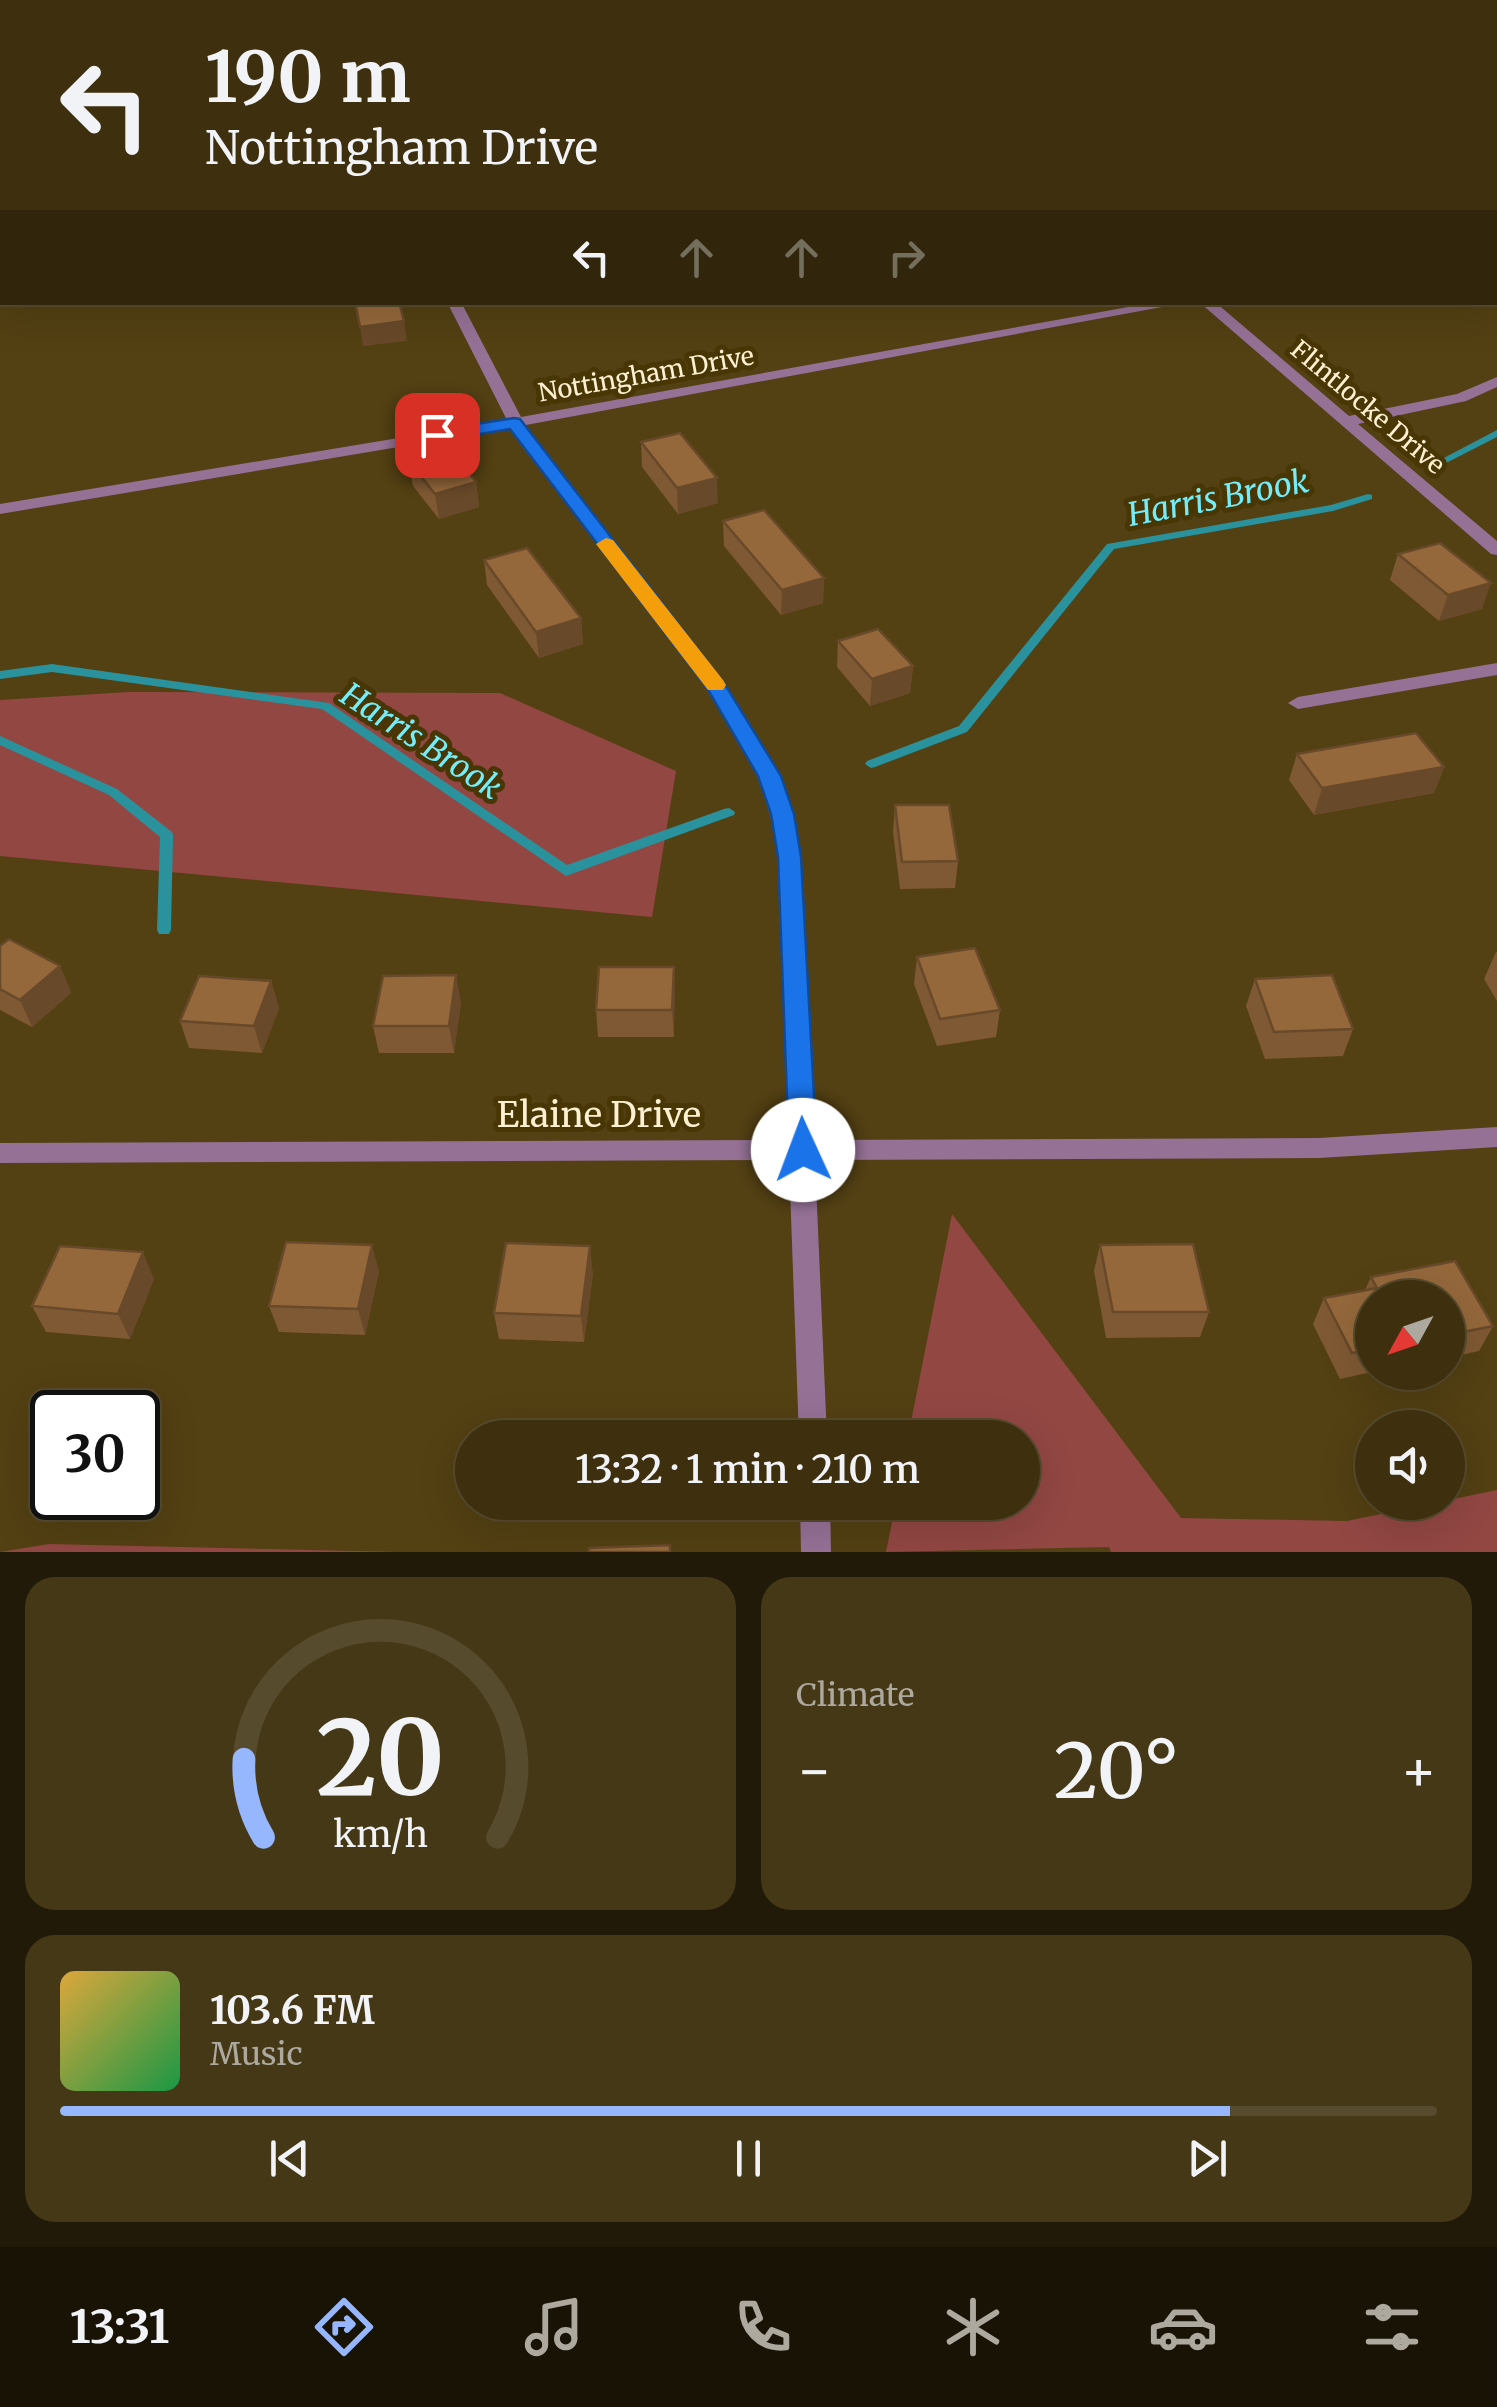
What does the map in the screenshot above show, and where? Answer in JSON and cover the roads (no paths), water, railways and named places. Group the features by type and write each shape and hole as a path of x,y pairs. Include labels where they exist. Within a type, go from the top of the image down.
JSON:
{"street":[{"path":"455,305 514,423 716,686 770,776 783,814 790,857 811,1420"},
{"name":"Nottingham Drive","path":"0,509 514,423 1165,305"},
{"name":"Flintlocke Drive","path":"1210,305 1497,550"},
{"path":"1348,422 1461,398 1497,381"},
{"path":"1298,703 1497,669"},
{"name":"Elaine Drive","path":"0,1153 1319,1148 1497,1138"},
{"path":"815,1520 816,1552"}],"waterway":[{"name":"Harris Brook","path":"1445,460 1497,433"},
{"name":"Harris Brook","path":"871,764 963,729 1111,546 1333,508 1368,497"},
{"name":"Harris Brook","path":"0,675 52,668 325,706 566,871 729,812"},
{"path":"0,740 113,792 167,835 164,930"}]}
